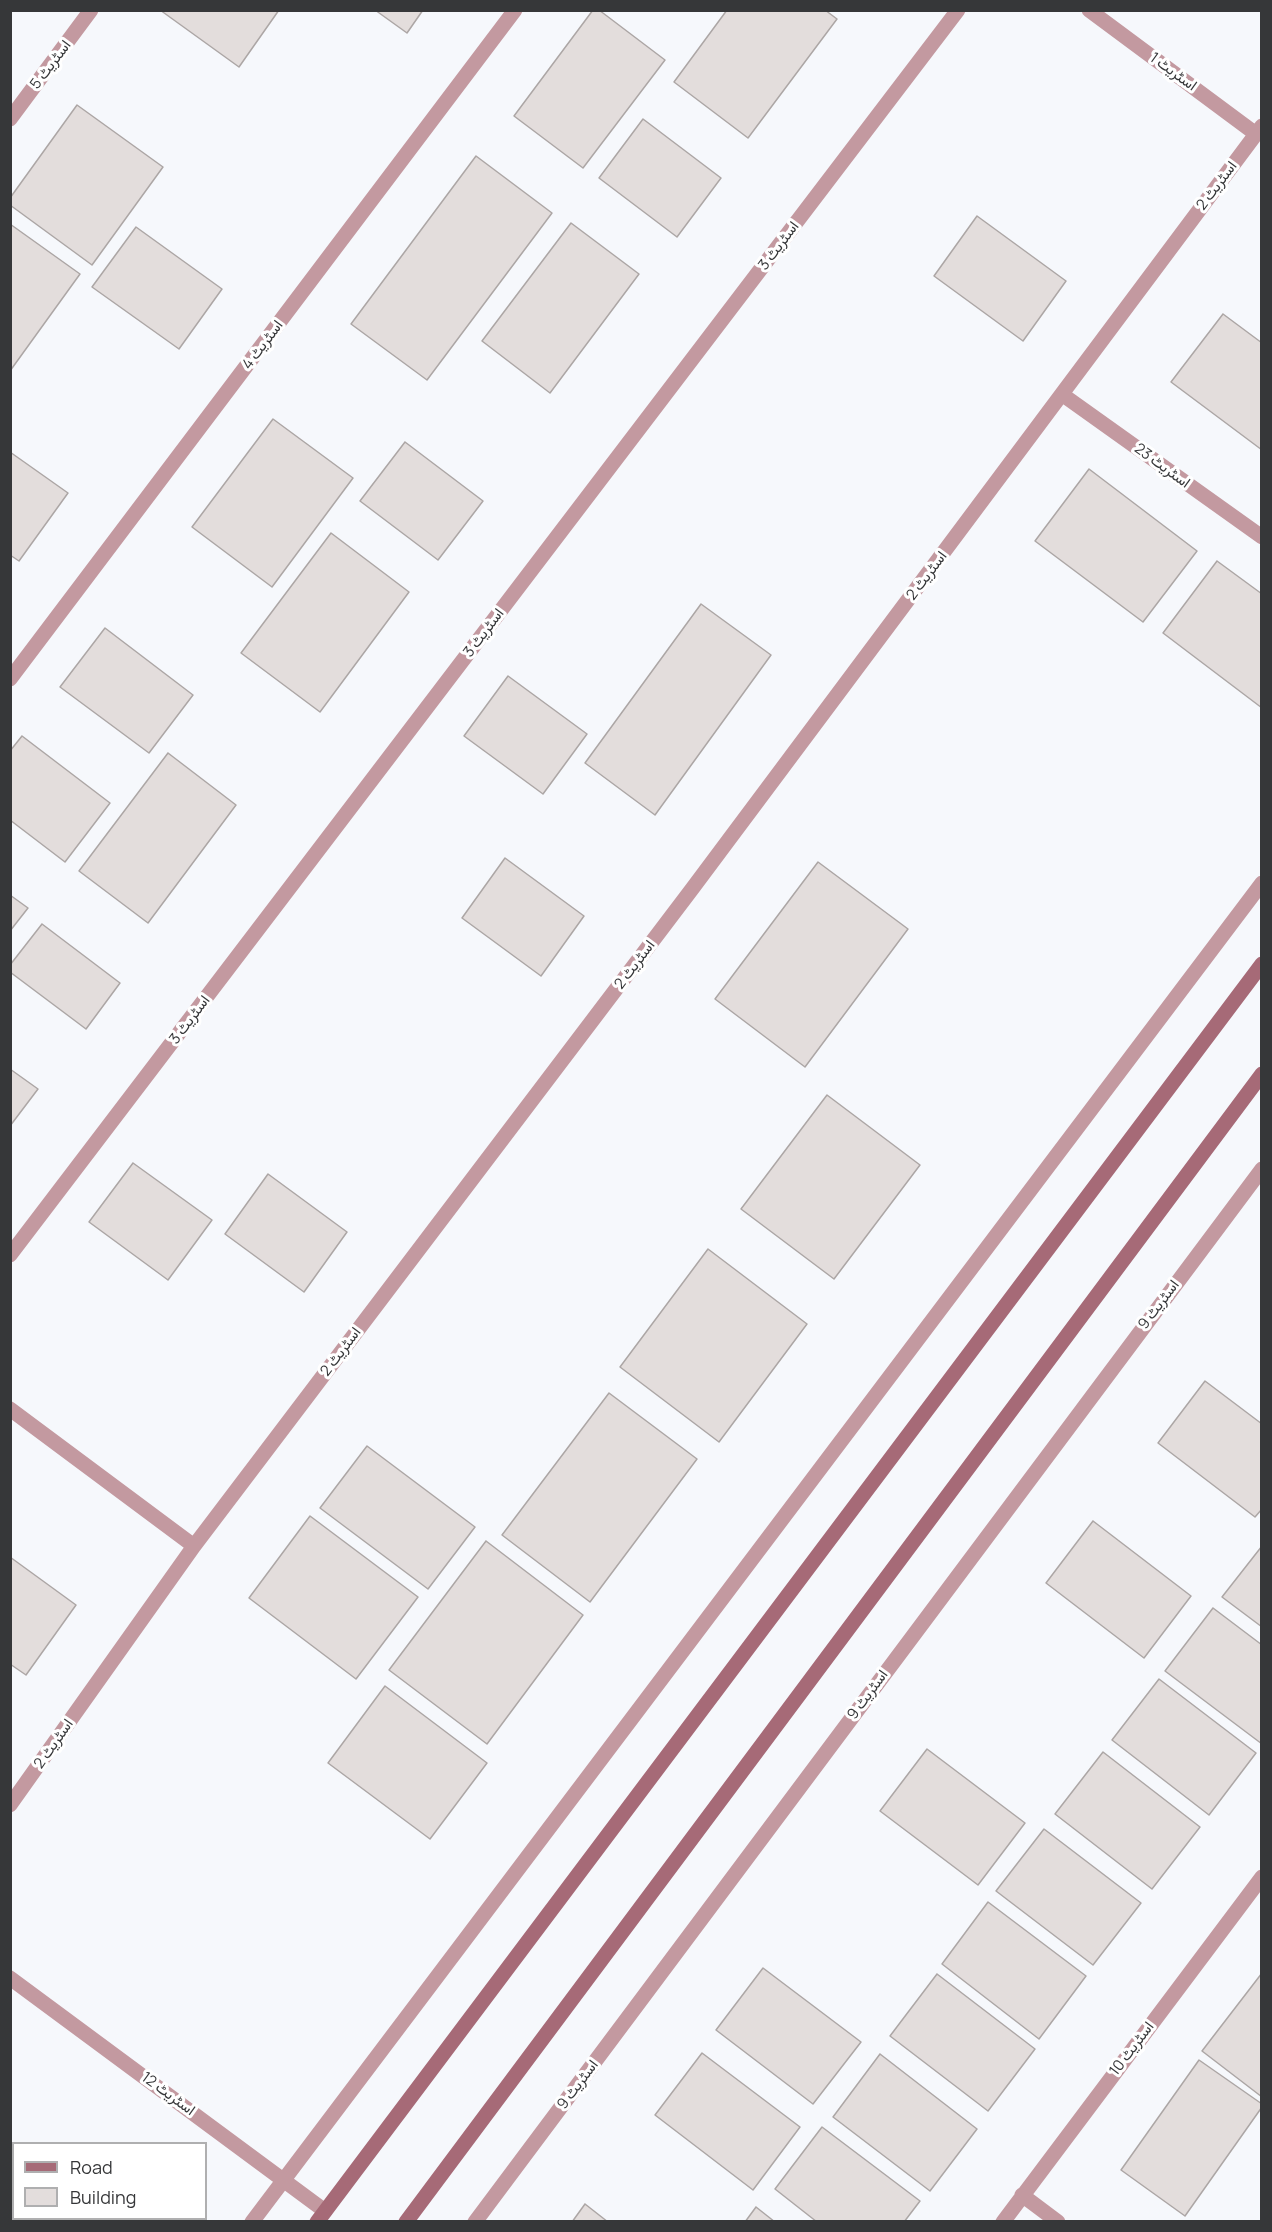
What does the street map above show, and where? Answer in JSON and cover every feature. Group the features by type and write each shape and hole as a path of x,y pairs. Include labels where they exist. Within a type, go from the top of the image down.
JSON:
{"main road":[{"path":"321,2216 1262,964"},
{"path":"406,2222 1262,1074"}],"street":[{"name":"اسٹریٹ 5","path":"10,119 91,10"},
{"name":"اسٹریٹ 4","path":"10,679 515,10"},
{"name":"اسٹریٹ 3","path":"10,1256 958,10"},
{"name":"اسٹریٹ 1","path":"1089,10 1259,130"},
{"name":"اسٹریٹ 2","path":"10,1805 194,1546 699,880 1259,130"},
{"name":"اسٹریٹ 23","path":"1063,394 1262,537"},
{"path":"252,2222 1262,883"},
{"name":"اسٹریٹ 9","path":"475,2222 1262,1169"},
{"path":"10,1408 194,1546"},
{"name":"اسٹریٹ 10","path":"1003,2222 1262,1877"},
{"name":"اسٹریٹ 12","path":"10,1978 283,2179 321,2216"},
{"path":"1022,2195 1058,2222"}],"building":[{"path":"160,10 279,10 239,67"},
{"path":"375,10 423,10 407,33"},
{"path":"593,10 599,10 665,60 583,168 514,116"},
{"path":"727,10 825,10 837,19 748,138 674,82"},
{"path":"77,105 163,167 92,265 10,205 10,198"},
{"path":"643,119 721,178 677,237 599,178"},
{"path":"476,156 552,213 427,380 351,324"},
{"path":"977,216 1066,281 1023,341 934,276"},
{"path":"571,223 639,274 550,393 482,341"},
{"path":"10,224 80,274 10,371"},
{"path":"136,227 222,289 179,349 92,287"},
{"path":"1223,314 1262,343 1262,450 1171,382"},
{"path":"273,419 353,478 272,587 192,527"},
{"path":"405,442 483,501 438,560 360,501"},
{"path":"10,452 68,493 19,561 10,555"},
{"path":"1089,469 1197,551 1143,622 1035,541"},
{"path":"331,533 409,592 320,712 241,653"},
{"path":"1217,561 1262,594 1262,708 1163,633"},
{"path":"701,604 771,655 655,815 585,763"},
{"path":"105,628 193,695 149,753 60,687"},
{"path":"508,676 587,734 543,794 464,736"},
{"path":"22,736 110,803 65,862 10,820 10,751"},
{"path":"168,753 236,805 148,923 79,871"},
{"path":"505,858 584,916 541,976 462,918"},
{"path":"818,862 908,929 805,1067 715,999"},
{"path":"10,895 28,908 10,931"},
{"path":"42,924 120,983 86,1029 10,972 10,965"},
{"path":"10,1069 38,1089 10,1126"},
{"path":"827,1095 920,1165 834,1279 741,1209"},
{"path":"133,1163 212,1220 168,1280 89,1222"},
{"path":"268,1174 347,1232 304,1292 225,1234"},
{"path":"708,1249 807,1324 719,1442 620,1367"},
{"path":"1205,1381 1262,1424 1262,1509 1255,1517 1158,1443"},
{"path":"609,1393 697,1459 590,1602 502,1535"},
{"path":"367,1446 475,1527 428,1589 320,1508"},
{"path":"310,1516 418,1597 356,1679 249,1598"},
{"path":"1093,1521 1191,1596 1144,1658 1046,1583"},
{"path":"486,1541 583,1615 487,1744 389,1670"},
{"path":"1262,1546 1262,1627 1222,1597"},
{"path":"10,1557 76,1605 26,1675 10,1664"},
{"path":"1213,1608 1262,1645 1262,1744 1165,1671"},
{"path":"1159,1679 1256,1753 1209,1815 1112,1740"},
{"path":"385,1686 487,1763 430,1839 328,1763"},
{"path":"927,1749 1025,1823 978,1885 880,1811"},
{"path":"1103,1752 1200,1827 1152,1889 1055,1814"},
{"path":"1044,1829 1141,1903 1093,1965 996,1891"},
{"path":"988,1902 1086,1976 1039,2039 942,1964"},
{"path":"763,1968 861,2042 813,2104 716,2030"},
{"path":"1262,1973 1262,2097 1202,2051"},
{"path":"937,1974 1035,2049 988,2111 890,2036"},
{"path":"702,2053 800,2127 753,2190 655,2115"},
{"path":"880,2054 977,2129 930,2191 833,2117"},
{"path":"1199,2060 1262,2104 1262,2107 1185,2216 1121,2170"},
{"path":"822,2127 920,2201 904,2222 817,2222 775,2189"},
{"path":"585,2204 608,2222 572,2222"},
{"path":"756,2207 775,2222 745,2222"}]}
